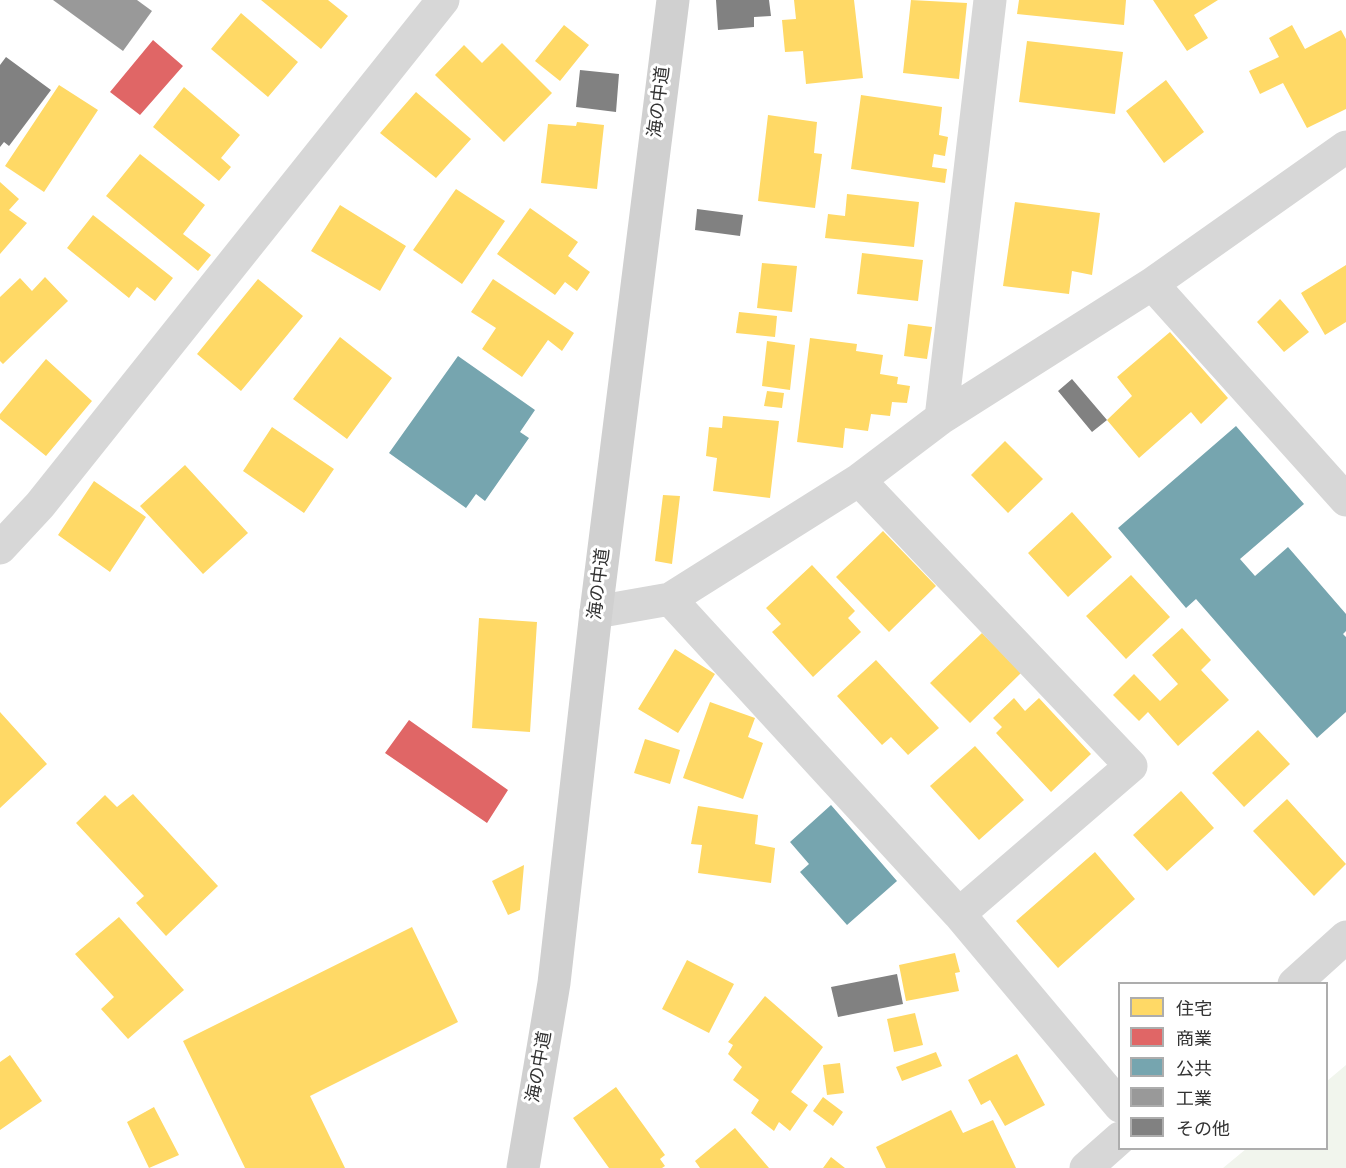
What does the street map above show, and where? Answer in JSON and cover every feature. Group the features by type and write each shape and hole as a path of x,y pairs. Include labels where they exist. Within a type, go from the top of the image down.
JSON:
{"street":[{"path":"0,548 40,505 443,0"},
{"name":"海の中道","path":"523,1168 554,983 596,612 673,0"},
{"path":"941,418 990,0"},
{"path":"596,612 670,599 859,480 941,418 1152,284 1346,147"},
{"path":"1152,284 1346,500"},
{"path":"859,480 1131,766 959,914"},
{"path":"670,599 959,914 1118,1105"},
{"path":"1296,982 1346,937"},
{"path":"1086,1168 1118,1139"}],"shaded area":[{"path":"1346,1065 1346,1168 1223,1168 1245,1150 1328,1150 1328,1080"}],"building: 住宅":[{"path":"261,0 328,0 348,16 321,49"},
{"path":"794,0 854,0 863,78 806,84 803,51 785,52 782,20 796,19"},
{"path":"911,0 967,3 959,79 903,73"},
{"path":"1019,0 1126,0 1124,25 1017,14"},
{"path":"1153,0 1218,0 1194,15 1208,38 1187,51"},
{"path":"241,13 298,62 268,97 211,49"},
{"path":"564,25 589,45 560,81 535,61"},
{"path":"1292,25 1305,49 1341,30 1346,39 1346,109 1307,128 1283,83 1260,94 1249,71 1279,57 1269,38"},
{"path":"1027,41 1123,52 1115,114 1019,102"},
{"path":"502,43 552,93 504,142 435,75 464,45 482,63"},
{"path":"1166,80 1204,132 1164,163 1126,111"},
{"path":"59,85 98,110 44,192 5,166"},
{"path":"184,87 240,135 221,158 231,167 219,181 153,127"},
{"path":"416,92 471,139 436,178 380,133"},
{"path":"861,95 942,107 939,135 948,137 945,156 934,154 932,167 947,169 945,183 851,169"},
{"path":"768,115 817,122 814,153 822,154 815,208 758,201"},
{"path":"577,122 604,125 597,189 541,183 548,124 576,126"},
{"path":"140,154 205,205 183,234 211,255 198,271 106,196"},
{"path":"0,182 19,199 9,210 27,223 0,254"},
{"path":"456,189 505,221 462,284 413,250"},
{"path":"847,194 919,202 914,247 825,238 828,214 845,216"},
{"path":"1015,202 1100,213 1092,275 1072,271 1069,294 1003,286"},
{"path":"340,205 406,246 380,291 311,251"},
{"path":"530,208 578,242 568,256 590,272 577,291 565,282 555,295 497,254"},
{"path":"93,215 173,278 155,301 137,287 129,298 67,248"},
{"path":"862,253 923,260 918,301 857,294"},
{"path":"762,263 797,266 792,312 757,308"},
{"path":"1346,265 1346,322 1325,335 1301,293"},
{"path":"45,277 68,301 3,364 0,361 0,297 20,278 32,291"},
{"path":"258,279 303,316 241,391 197,354"},
{"path":"493,279 574,333 562,351 548,340 522,377 482,349 496,328 471,312"},
{"path":"1280,299 1309,332 1284,352 1257,322"},
{"path":"739,312 777,316 775,337 736,333"},
{"path":"908,324 932,327 927,359 904,356"},
{"path":"1170,332 1228,398 1201,424 1191,412 1139,458 1107,420 1132,396 1117,377"},
{"path":"340,337 392,378 347,439 293,399"},
{"path":"810,338 857,344 856,351 883,355 880,374 898,377 897,384 910,386 907,403 892,402 890,416 871,414 868,431 845,428 843,448 797,442"},
{"path":"767,341 795,345 790,390 762,386"},
{"path":"46,359 92,401 46,456 0,419 0,414"},
{"path":"767,391 784,393 782,408 764,406"},
{"path":"723,416 779,421 770,498 713,491 717,458 706,456 709,427 722,428"},
{"path":"272,427 334,469 304,513 243,471"},
{"path":"1005,441 1043,479 1008,513 971,475"},
{"path":"185,465 248,533 203,574 140,506"},
{"path":"94,481 146,517 110,572 58,535"},
{"path":"663,495 680,496 672,564 655,561"},
{"path":"1072,512 1112,557 1068,597 1028,553"},
{"path":"883,531 936,586 889,632 836,577"},
{"path":"812,565 855,611 848,618 861,632 813,677 772,632 781,624 766,608"},
{"path":"1131,575 1170,617 1126,659 1086,616"},
{"path":"479,618 537,622 530,732 472,728"},
{"path":"1182,628 1211,660 1201,670 1229,700 1178,746 1148,712 1139,721 1113,695 1134,674 1160,701 1178,684 1152,655"},
{"path":"982,633 1021,673 970,723 930,683"},
{"path":"675,649 715,674 678,733 638,709"},
{"path":"876,660 939,728 908,755 891,737 882,745 837,696"},
{"path":"1014,698 1025,711 1039,698 1091,754 1051,792 996,733 1002,727 993,718"},
{"path":"710,702 755,718 748,737 763,743 743,799 683,778"},
{"path":"0,712 47,764 0,808"},
{"path":"1258,730 1290,764 1244,807 1212,773"},
{"path":"645,739 680,750 670,784 634,773"},
{"path":"975,746 1024,800 979,840 930,786"},
{"path":"1181,791 1214,828 1167,871 1133,835"},
{"path":"133,794 218,886 166,936 136,903 144,896 76,823 105,795 117,807"},
{"path":"1287,799 1346,864 1314,896 1253,831"},
{"path":"698,806 758,815 755,844 775,848 771,883 698,873 702,845 691,844"},
{"path":"1095,852 1135,899 1058,968 1016,921"},
{"path":"524,865 520,910 508,915 492,881"},
{"path":"119,917 184,990 128,1039 101,1009 114,997 75,954"},
{"path":"412,927 458,1022 310,1096 345,1168 245,1168 183,1041"},
{"path":"955,953 960,972 955,973 959,991 906,1001 899,965"},
{"path":"687,960 734,984 709,1033 662,1009"},
{"path":"765,996 823,1047 791,1092 808,1105 790,1131 779,1122 774,1131 751,1113 759,1100 733,1080 742,1067 728,1054 733,1045 728,1042"},
{"path":"915,1013 923,1045 894,1052 887,1019"},
{"path":"936,1052 942,1066 902,1081 896,1067"},
{"path":"1017,1054 1045,1105 1005,1126 990,1100 981,1105 968,1080"},
{"path":"10,1055 42,1101 0,1130 0,1062"},
{"path":"840,1063 844,1093 827,1095 823,1065"},
{"path":"616,1087 665,1155 660,1159 665,1166 662,1168 609,1168 573,1118"},
{"path":"823,1097 843,1112 833,1126 813,1111"},
{"path":"154,1107 179,1155 149,1168 127,1122"},
{"path":"951,1110 963,1133 993,1120 1016,1168 886,1168 876,1147"},
{"path":"735,1128 769,1168 700,1168 695,1161"},
{"path":"831,1157 845,1168 823,1168"}],"building: 商業":[{"path":"153,40 183,66 140,115 110,92"},
{"path":"409,720 508,790 487,823 385,753"}],"building: 公共":[{"path":"458,356 535,410 520,432 529,438 485,501 476,494 466,508 389,453"},
{"path":"1236,426 1304,504 1240,559 1255,576 1288,547 1346,614 1346,631 1343,634 1346,637 1346,712 1317,738 1196,599 1186,608 1118,528"},
{"path":"831,805 897,881 847,925 800,872 809,864 790,842"}],"building: 工業":[{"path":"53,0 137,0 152,11 123,51"}],"building: その他":[{"path":"716,0 769,0 771,16 754,17 754,27 718,30"},
{"path":"6,57 51,90 9,146 4,142 0,147 0,65"},
{"path":"580,70 619,74 616,112 576,107"},
{"path":"697,209 743,215 740,236 695,230"},
{"path":"1072,379 1107,420 1092,432 1058,391"},
{"path":"897,974 903,1004 838,1017 831,987"}]}
